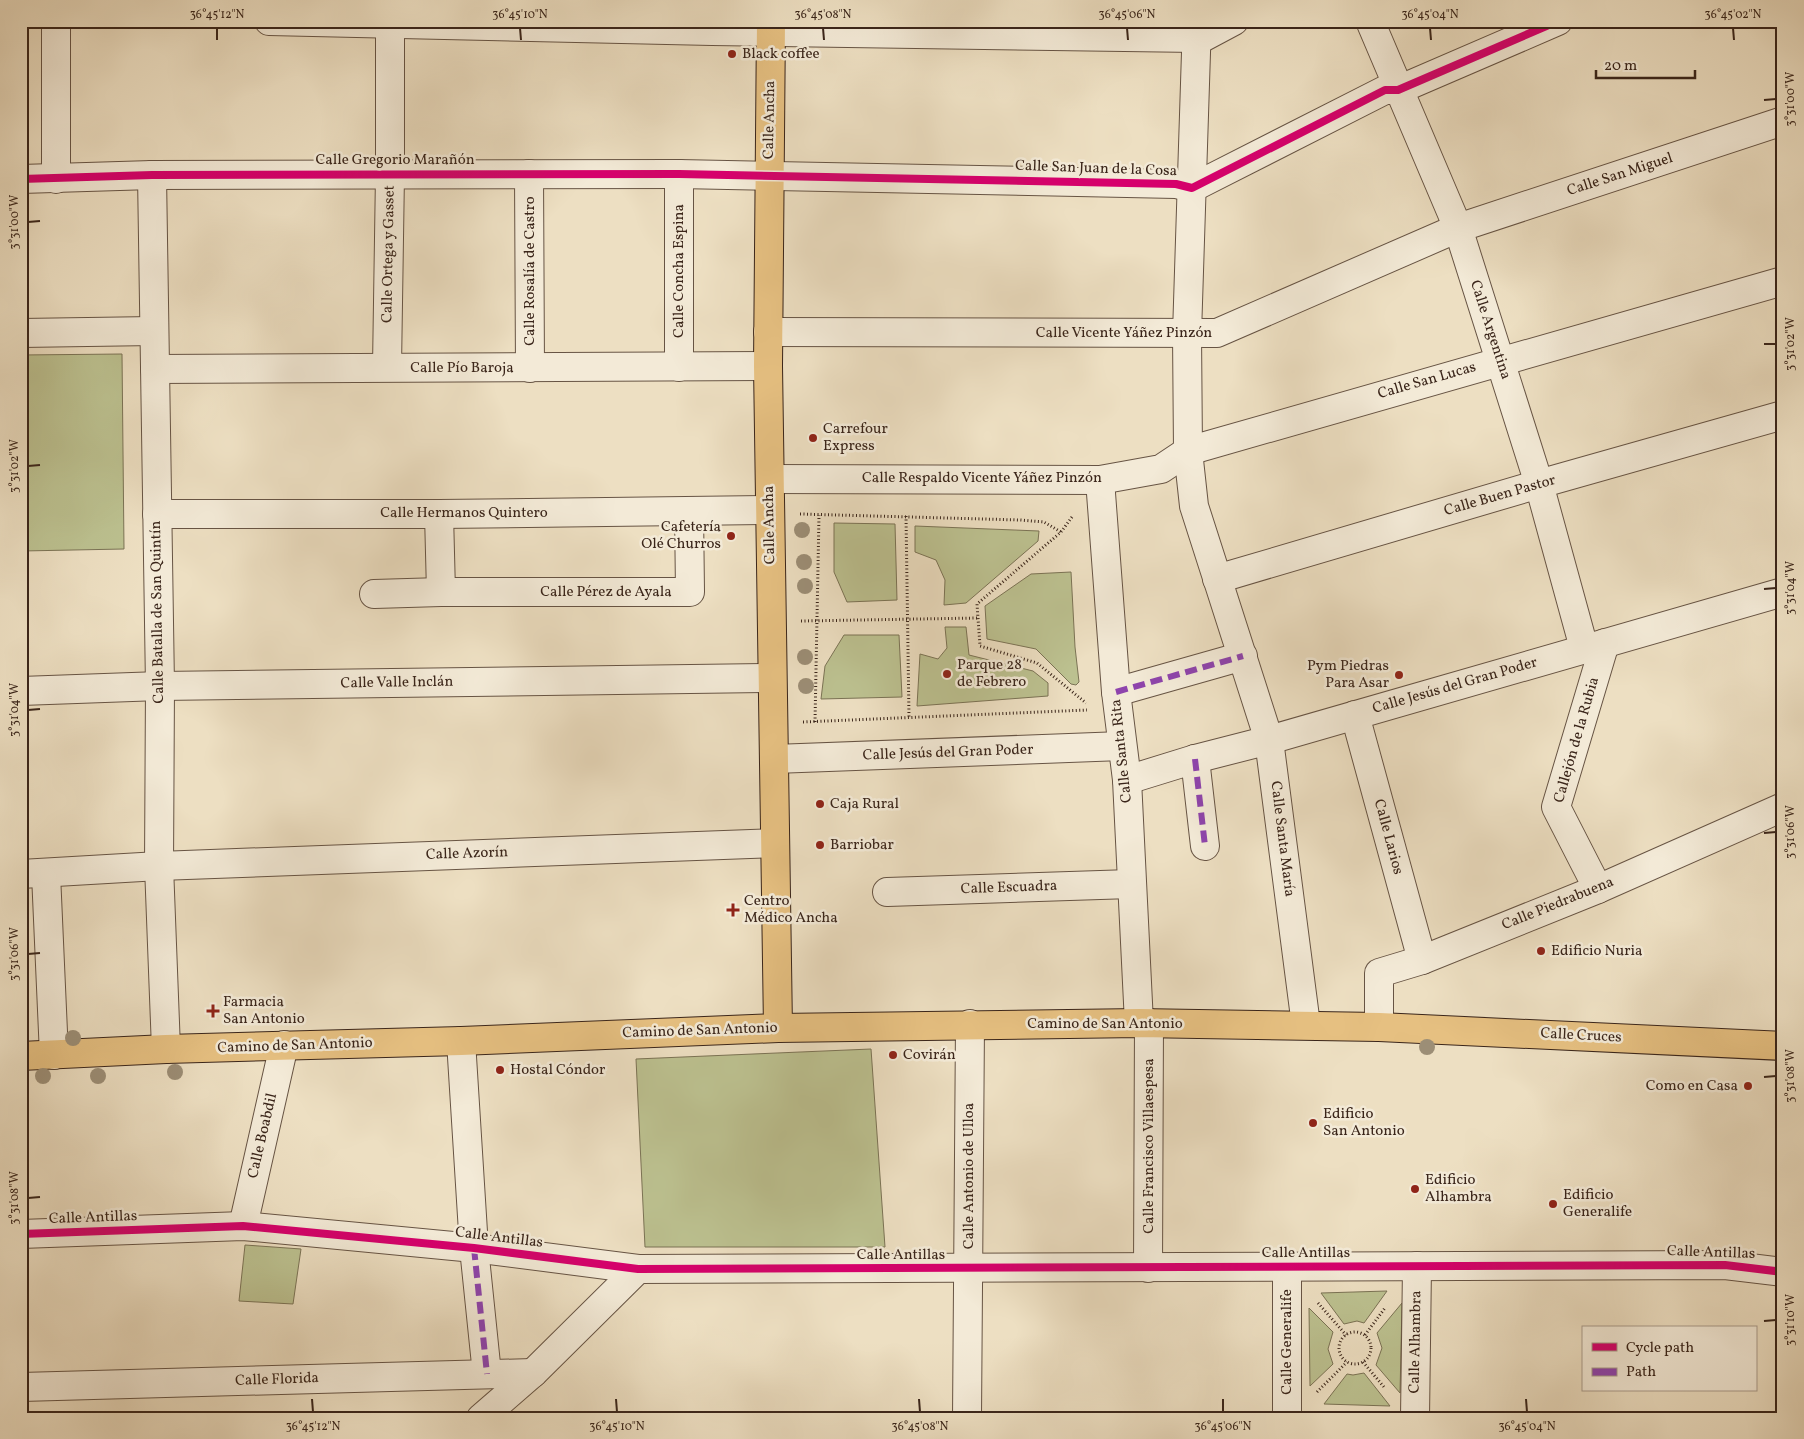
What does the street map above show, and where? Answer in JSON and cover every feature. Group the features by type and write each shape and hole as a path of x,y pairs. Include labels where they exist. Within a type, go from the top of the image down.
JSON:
{"main road":[{"name":"Calle Ancha","path":"771,26 768,332 770,479 781,512 772,678 778,1028"},
{"name":"Camino de San Antonio","path":"21,1056 166,1049 461,1041 778,1028 1144,1023 1379,1027"},
{"name":"Calle Cruces","path":"1379,1027 1783,1046"}],"street":[{"path":"56,21 56,180"},
{"path":"269,21 1197,30 1204,37 1234,21"},
{"name":"Calle Argentina","path":"1370,21 1458,228 1539,484 1595,646"},
{"name":"Calle San Juan de la Cosa","path":"769,176 1176,184 1192,188 1385,90 1398,90 1558,21"},
{"name":"Calle Ortega y Gasset","path":"387,367 390,22"},
{"name":"Calle Santa María","path":"1197,30 1187,334 1188,450 1194,506 1269,740 1306,1025"},
{"name":"Calle San Miguel","path":"1458,228 1783,121"},
{"name":"Calle Gregorio Marañón","path":"21,179 56,180 152,175 390,174 679,174 769,176"},
{"name":"Calle Rosalía de Castro","path":"530,174 530,368"},
{"name":"Calle Concha Espina","path":"679,174 679,367"},
{"name":"Calle Batalla de San Quintín","path":"152,175 160,686 158,866 166,1049"},
{"name":"Calle Vicente Yáñez Pinzón","path":"768,332 1217,333 1458,228"},
{"name":"Calle San Lucas","path":"1188,450 1783,280"},
{"path":"21,333 154,331"},
{"name":"Calle Pío Baroja","path":"155,368 768,366"},
{"name":"Calle Buen Pastor","path":"1217,580 1539,484 1783,415"},
{"name":"Calle Respaldo Vicente Yáñez Pinzón","path":"770,479 1100,480 1161,469 1188,450"},
{"name":"Calle Santa Rita","path":"1100,480 1116,692 1127,780 1131,884 1144,1023"},
{"name":"Calle Pérez de Ayala","path":"374,594 441,592 690,592 689,511"},
{"name":"Calle Hermanos Quintero","path":"157,514 781,512"},
{"path":"439,514 441,592"},
{"name":"Calle Jesús del Gran Poder","path":"1127,780 1783,592"},
{"name":"Callejón de la Rubia","path":"1595,646 1556,807 1598,889"},
{"path":"1116,692 1243,656"},
{"name":"Calle Valle Inclán","path":"21,691 160,686 772,678"},
{"name":"Calle Larios","path":"1355,715 1422,960"},
{"name":"Calle Jesús del Gran Poder","path":"774,759 1122,746"},
{"path":"1195,759 1205,846"},
{"name":"Calle Piedrabuena","path":"1379,1027 1379,973 1422,960 1598,889 1783,806"},
{"name":"Calle Azorín","path":"34,874 158,866 774,843"},
{"path":"34,874 54,1055"},
{"name":"Calle Escuadra","path":"887,892 1131,884"},
{"name":"Calle Francisco Villaespesa","path":"1144,1023 1148,1268"},
{"name":"Calle Antonio de Ulloa","path":"967,1418 970,1024"},
{"path":"461,1041 474,1248 487,1374"},
{"name":"Calle Boabdil","path":"243,1226 284,1046"},
{"name":"Calle Antillas","path":"21,1234 243,1226 474,1248 638,1269 1725,1264 1783,1272"},
{"name":"Calle Generalife","path":"1287,1266 1287,1418"},
{"name":"Calle Alhambra","path":"1415,1418 1417,1266"},
{"path":"484,1417 533,1372 638,1269"},
{"name":"Calle Florida","path":"21,1387 533,1372"}],"path":[{"path":"800,722 1094,709 1037,663 980,646 977,604 1061,532 1100,480"},
{"path":"781,512 1044,522 1061,532"},
{"path":"815,722 819,514"},
{"path":"906,516 909,717"},
{"path":"793,621 978,618"},
{"path":"1355,1332 1365,1336 1371,1348 1367,1359 1358,1364 1347,1362 1340,1354 1339,1348 1342,1338 1355,1332"}],"green space":[{"path":"122,354 124,549 22,551 21,355"},
{"path":"834,523 895,524 897,600 847,602 834,572"},
{"path":"915,526 1039,531 1038,541 966,603 944,605 945,580 936,560 915,552"},
{"path":"1071,572 1079,682 1076,685 1071,684 1036,649 987,639 985,606 1031,574"},
{"path":"945,627 966,627 969,655 1033,671 1048,683 1048,696 917,706 920,654 938,659 947,648"},
{"path":"844,635 899,635 902,697 821,699 825,666"},
{"path":"871,1049 885,1247 645,1247 636,1059"},
{"path":"245,1245 301,1249 293,1304 239,1301"},
{"path":"1387,1291 1364,1323 1357,1321 1344,1324 1321,1293"},
{"path":"1402,1303 1400,1393 1376,1365 1382,1348 1377,1333"},
{"path":"1309,1308 1333,1332 1328,1349 1333,1364 1310,1386"},
{"path":"1364,1373 1390,1406 1324,1404 1347,1374"}],"marked path":[{"path":"1116,692 1243,656"},
{"path":"1195,759 1205,846"},
{"path":"474,1248 487,1374"}],"cycle path":[{"path":"21,179 152,175 679,174 1176,184 1192,188 1385,90 1398,90 1558,21"},
{"path":"21,1234 243,1226 474,1248 638,1269 1725,1265 1783,1272"}],"place":[{"name":"Black coffee","path":"732,54"},
{"name":"Carrefour Express","path":"813,438"},
{"name":"Cafetería Olé Churros","path":"731,536"},
{"name":"Parque 28 de Febrero","path":"947,674"},
{"name":"Pym Piedras Para Asar","path":"1399,675"},
{"name":"Caja Rural","path":"820,804"},
{"name":"Barriobar","path":"820,845"},
{"name":"Centro Médico Ancha","path":"733,910"},
{"name":"Edificio Nuria","path":"1541,951"},
{"name":"Farmacia San Antonio","path":"213,1011"},
{"name":"Covirán","path":"893,1055"},
{"name":"Hostal Cóndor","path":"500,1070"},
{"name":"Como en Casa","path":"1748,1086"},
{"name":"Edificio San Antonio","path":"1313,1123"},
{"name":"Edificio Alhambra","path":"1415,1189"},
{"name":"Edificio Generalife","path":"1553,1204"}]}
